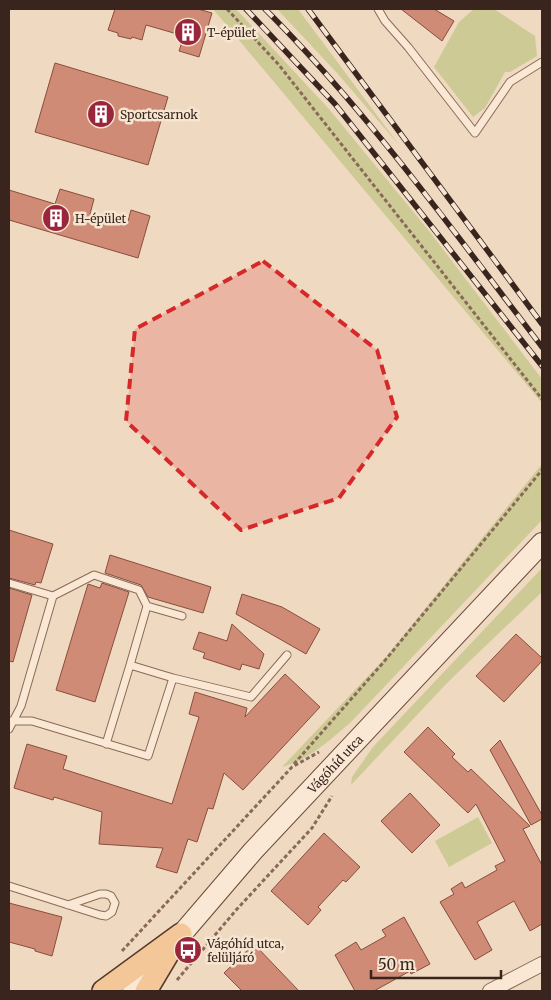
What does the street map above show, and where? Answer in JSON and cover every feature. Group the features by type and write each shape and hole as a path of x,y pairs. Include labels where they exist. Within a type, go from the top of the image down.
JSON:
{"main road":[{"name":"Vágóhíd utca","path":"132,991 253,851 542,543"},
{"path":"103,991 181,934"},
{"path":"146,991 181,934"}],"street":[{"path":"490,991 542,964"}],"lane":[{"path":"378,9 385,21 408,47 475,133 510,82 542,62"},
{"path":"9,583 53,596 94,576 139,590 147,606 106,744"},
{"path":"9,729 11,721 21,706 53,596"},
{"path":"147,606 182,616"},
{"path":"130,665 173,678 251,697 287,655"},
{"path":"11,721 32,721 148,756 173,678"},
{"path":"9,886 102,916 110,914 115,906 111,896 104,893 68,905"}],"path":[{"path":"227,9 279,65 542,399"},
{"path":"119,955 292,766 382,664 542,470"},
{"path":"292,766 326,748"},
{"path":"173,984 312,828"}],"highlighted area":[{"path":"263,261 377,350 397,417 339,498 241,530 126,421 135,329"}],"shaded area":[{"path":"213,9 236,9 329,109 429,231 542,379 542,403"},
{"path":"277,9 298,9 399,145 337,73"},
{"path":"474,9 494,9 535,36 537,56 510,72 505,72 485,108 473,117 434,67 459,22"},
{"path":"542,464 542,520 351,722 311,754 282,767 386,657"},
{"path":"542,568 542,592 449,681 351,785 352,777 373,747"},
{"path":"478,817 492,843 449,867 435,841"}],"building":[{"name":"T-épület","path":"115,9 198,9 212,13 199,57 179,51 184,36 146,25 142,40 118,36 118,33 108,30"},
{"path":"401,9 434,9 454,21 442,41"},
{"name":"Sportcsarnok","path":"55,63 168,97 148,165 35,132"},
{"name":"H-épület","path":"60,189 94,199 90,214 127,225 131,210 150,216 138,258 9,220 9,190 55,204"},
{"path":"9,530 53,544 41,583 36,582 35,585 9,578"},
{"path":"110,555 211,587 203,613 148,597 141,585 105,573"},
{"path":"102,583 129,592 95,702 56,690 88,584 100,588"},
{"path":"9,588 32,595 13,662 9,661"},
{"path":"242,594 282,607 320,629 306,654 236,614"},
{"path":"232,624 264,654 259,669 242,664 240,670 203,658 205,653 193,649 199,632 227,641"},
{"path":"516,634 542,658 542,661 504,702 476,676"},
{"path":"285,674 320,707 243,790 224,773 213,809 208,808 197,842 188,839 177,873 156,867 163,848 99,844 102,812 54,797 53,800 14,788 27,744 67,756 63,769 172,804 199,717 189,714 195,692 247,708 245,717"},
{"path":"428,727 455,754 452,757 468,772 471,769 530,826 523,829 542,865 542,924 530,931 514,901 477,922 492,950 475,960 440,902 454,894 451,889 462,882 465,888 497,870 495,866 505,861 476,804 468,813 404,752"},
{"path":"500,740 542,815 542,819 531,825 490,750"},
{"path":"410,793 440,825 412,853 381,821"},
{"path":"324,833 360,867 346,882 343,880 318,907 321,910 308,925 271,891"},
{"path":"9,903 62,917 52,956 9,942"},
{"path":"404,917 430,964 411,974 410,971 374,991 355,991 335,955 356,942 361,950 386,936 382,930"},
{"path":"254,944 299,991 242,991 224,973"}],"railway":[{"path":"246,9 335,104 542,366"},
{"path":"265,9 303,48 375,131 542,347"},
{"path":"308,9 542,324"}],"place":[{"name":"T-épület","path":"188,32"},
{"name":"Sportcsarnok","path":"101,114"},
{"name":"H-épület","path":"56,218"},
{"name":"Vágóhíd utca, felüljáró","path":"188,950"}]}
